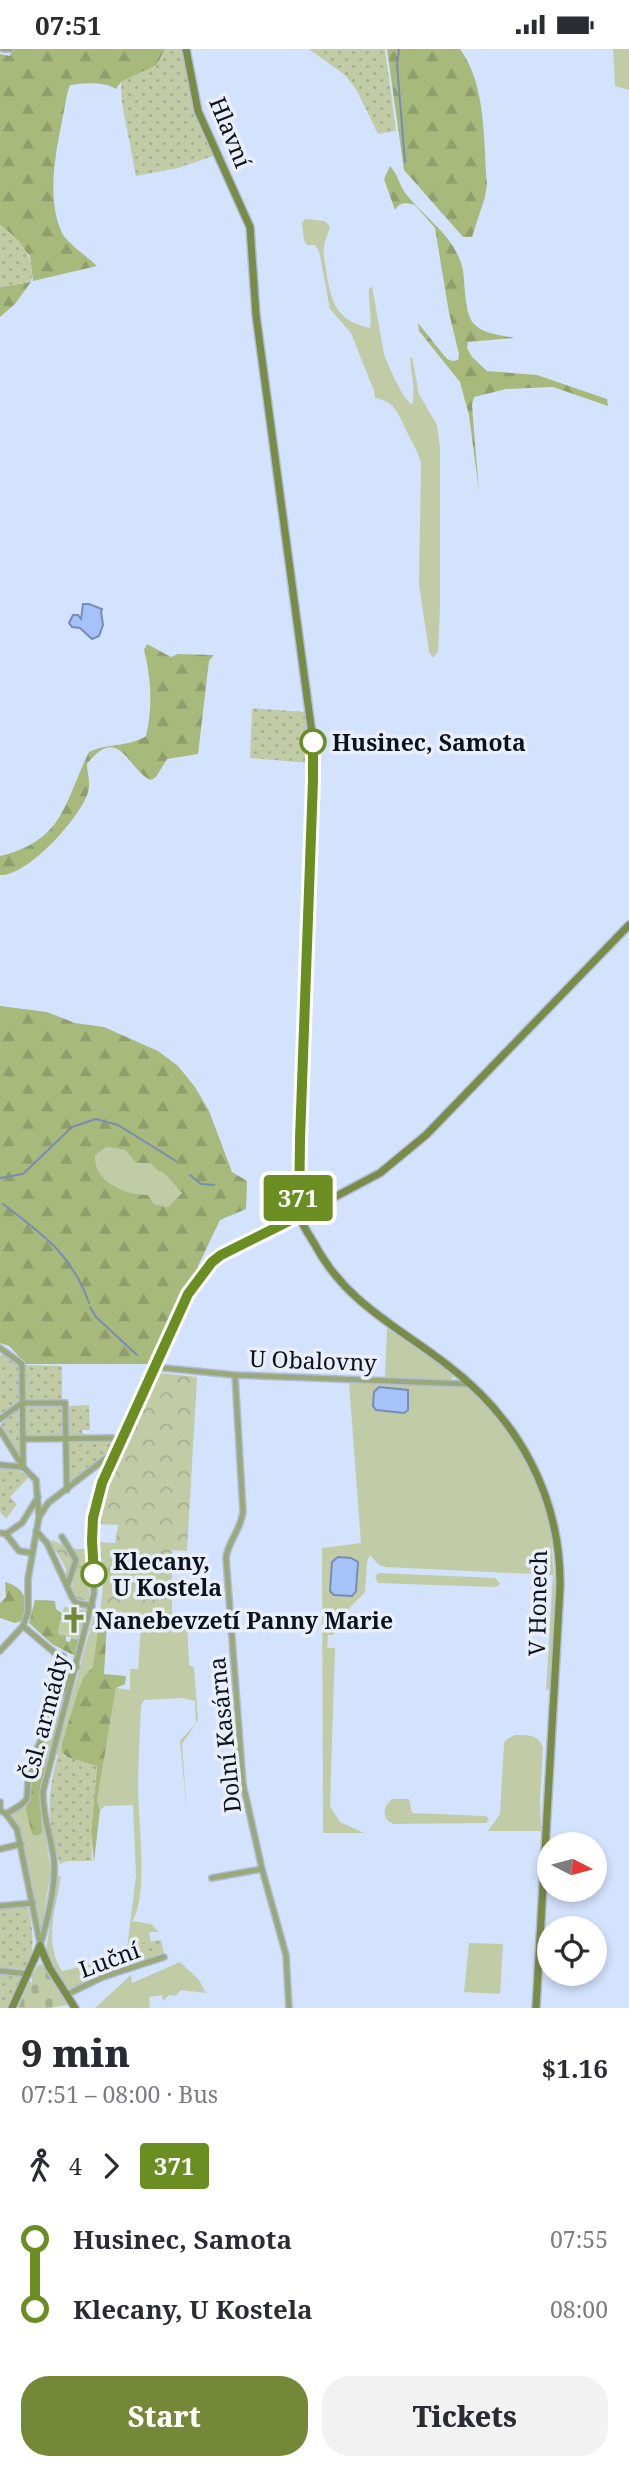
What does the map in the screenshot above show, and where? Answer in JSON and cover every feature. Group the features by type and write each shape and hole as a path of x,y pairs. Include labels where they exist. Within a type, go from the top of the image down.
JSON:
{"street":[{"path":"3,49 10,49"},
{"name":"Hlavní","path":"186,49 198,111 250,227 256,315 313,749 299,1216"},
{"path":"299,1216 380,1173 411,1148 629,925"},
{"name":"Čsl. armády","path":"12,2008 40,1946 45,1927 54,1863 42,1805 43,1791 92,1606 95,1584 93,1518 102,1483 188,1294 212,1262 240,1244 299,1216"},
{"name":"V Honech","path":"299,1216 323,1260 355,1298 377,1317 472,1384 513,1431 537,1471 548,1501 561,1561 536,2008"},
{"path":"1,1351 22,1364 23,1467"},
{"name":"U Obalovny","path":"154,1367 235,1375 472,1384"},
{"name":"Dolní Kasárna","path":"235,1375 243,1512 239,1531 230,1543 226,1558 243,1784 286,1955 289,2008"},
{"path":"0,1419 22,1403 67,1403 67,1490"},
{"path":"0,1430 23,1467 36,1481 39,1517 28,1579 29,1607 23,1626 1,1650 0,1657"},
{"path":"23,1439 121,1440"},
{"path":"39,1517 48,1503 110,1455 114,1457"},
{"path":"0,1465 23,1467"},
{"path":"32,1553 19,1551 4,1534 22,1523 38,1497"},
{"path":"36,1531 43,1537 76,1603 92,1606"},
{"path":"62,1537 76,1560 68,1584"},
{"path":"23,1626 55,1653 63,1656"},
{"path":"6,1814 27,1799 28,1781 37,1749 73,1668 77,1667"},
{"path":"0,1802 0,1809 17,1829 40,1946 49,1967 75,2008"},
{"path":"0,1849 21,1845"},
{"path":"212,1878 262,1868"},
{"path":"0,1906 33,1903"},
{"name":"Luční","path":"66,1995 103,1977 164,1957"},
{"path":"0,1971 29,1973"}],"green space":[{"path":"12,49 165,49 157,65 121,82 116,89 100,84 70,85 67,94 53,182 56,217 64,237 97,266 33,281 30,256 0,225 0,54 10,56"},
{"path":"165,49 182,49 194,114 213,156 178,168 136,176 122,104 121,82 157,65"},
{"path":"309,49 385,49 396,131 378,134 357,91 345,75"},
{"path":"387,49 460,49 469,64 482,114 487,184 472,237 463,237 404,170"},
{"path":"613,49 629,49 629,90 615,86"},
{"path":"390,166 406,194 445,236 458,255 470,319 487,332 514,338 468,342 467,348 472,357 487,371 537,375 607,399 608,406 553,387 506,389 474,397 472,405 479,492 469,415 460,382 419,331 418,323 447,359 458,360 435,228 415,205 404,203 395,210 384,179"},
{"path":"305,219 325,221 330,227 324,245 324,258 331,296 339,311 351,321 370,328 369,289 372,286 384,354 393,374 412,405 412,357 419,394 437,425 440,448 440,609 438,651 433,658 429,652 419,584 420,459 396,410 388,402 375,398 351,333 330,309 319,251 315,245 307,245 304,240 302,223"},
{"path":"0,225 25,249 31,265 31,282 0,287"},
{"path":"31,282 15,304 0,317 0,287"},
{"path":"147,644 171,657 178,654 214,655 209,661 198,754 167,759 156,777 151,780 116,748 98,752 87,764 89,789 83,803 64,830 52,844 24,866 0,875 0,856 37,841 50,830 67,803 89,752 133,742 146,736 150,704 150,682 144,650"},
{"path":"252,708 305,712 310,763 250,758"},
{"path":"0,1006 47,1012 75,1023 104,1027 158,1051 178,1066 195,1087 209,1111 232,1172 247,1181 246,1209 220,1220 198,1266 202,1272 182,1297 149,1364 26,1364 9,1346 0,1343","holes":["107,1147 125,1150 136,1163 150,1163 162,1171 182,1193 168,1207 154,1204 149,1195 122,1190 106,1180 96,1165 95,1155"]},
{"path":"107,1147 125,1150 136,1163 150,1163 162,1171 182,1193 168,1207 154,1204 149,1195 131,1193 113,1185 100,1173 96,1165 95,1155"},
{"path":"387,1328 454,1375 451,1380 385,1377"},
{"path":"3,1354 19,1366 19,1400 0,1415 0,1356"},
{"path":"25,1365 62,1366 62,1399 26,1400"},
{"path":"160,1373 197,1377 187,1551 172,1550 172,1615 165,1627 124,1623 124,1612 100,1612 104,1577 100,1576 98,1542 115,1543 118,1525 98,1524 101,1510 138,1413 143,1413 149,1385"},
{"path":"349,1383 471,1387 508,1429 532,1471 550,1524 555,1588 551,1675 546,1691 553,1575 386,1567 379,1565 370,1555 365,1592 338,1620 334,1635 328,1635 327,1648 335,1648 330,1806 340,1822 364,1833 323,1833 322,1548 361,1543"},
{"path":"89,1405 90,1430 82,1430 82,1433 89,1435 68,1436 68,1406"},
{"path":"26,1406 62,1406 63,1435 26,1436"},
{"path":"18,1409 20,1455 0,1425"},
{"path":"113,1440 114,1449 72,1482 69,1480 68,1441"},
{"path":"0,1468 20,1471 29,1477 10,1497 17,1504 6,1519 0,1512"},
{"path":"52,1540 71,1549 91,1549 89,1601 76,1599 72,1590 73,1576 66,1577 66,1569 57,1552 52,1550"},
{"path":"379,1573 495,1578 500,1583 499,1586 493,1587 378,1583 375,1576"},
{"path":"5,1582 18,1588 24,1596 22,1621 15,1623 0,1618 0,1603 6,1597"},
{"path":"35,1600 55,1601 56,1609 62,1613 58,1634 66,1636 66,1641 70,1642 71,1638 81,1640 77,1657 52,1644 29,1623"},
{"path":"64,1607 86,1610 81,1640 58,1634"},
{"path":"94,1615 100,1615 93,1668 84,1676 77,1694 62,1743 64,1756 56,1754"},
{"path":"172,1615 173,1618 187,1621 189,1665 194,1667 198,1720 196,1723 195,1701 182,1698 144,1700 141,1706 138,1787 141,1877 137,1910 132,1921 151,1924 159,1932 149,1932 151,1942 130,1945 128,1968 69,1990 46,1950 57,1877 61,1876 52,1936 56,1960 62,1971 126,1957 136,1876 133,1805 105,1806 100,1810 97,1801 116,1688 130,1690 130,1669 138,1669 141,1625 165,1627"},
{"path":"99,1621 107,1623 104,1674 126,1676 125,1684 116,1688 97,1801 100,1810 94,1862 91,1832 97,1766 69,1759 62,1752 62,1743 84,1676 93,1667"},
{"path":"73,1672 40,1790 51,1870 42,1928 39,1928 24,1844 11,1814 29,1800 39,1750"},
{"path":"196,1723 182,1744 187,1813 180,1741"},
{"path":"515,1735 536,1738 543,1748 541,1831 488,1831 500,1814 504,1743"},
{"path":"49,1746 40,1790 42,1833 35,1836 32,1834 26,1810 39,1750"},
{"path":"58,1754 97,1766 91,1832 92,1861 67,1861 60,1864 50,1822 51,1784"},
{"path":"392,1799 409,1799 412,1813 486,1816 489,1820 486,1823 394,1824 385,1816 387,1805"},
{"path":"28,1905 32,1946 27,1969 0,1968 0,1908"},
{"path":"161,1940 164,1954 128,1967 130,1945"},
{"path":"469,1943 503,1944 500,1994 464,1992"},
{"path":"180,1962 199,1980 206,1993 181,1990 163,2001 162,1995 149,1997 150,2008 95,2008 131,1975 132,1983"},
{"path":"42,1964 67,2005 18,2008 38,1965"},
{"path":"0,1974 23,1976 8,2008 0,2008"}],"water":[{"path":"83,604 102,609 103,625 99,636 92,639 80,628 72,627 69,623 73,615 78,615 81,619"},
{"path":"379,1387 408,1390 408,1410 404,1413 376,1410 373,1406 374,1392"},
{"path":"338,1557 351,1558 358,1562 356,1591 352,1596 334,1595 330,1591 332,1562"}],"waterway":[{"path":"399,49 397,64 405,162"},
{"path":"0,1178 23,1174 72,1127 96,1119 118,1125 176,1161"},
{"path":"190,1175 201,1184 214,1185"},
{"path":"3,1204 43,1236 65,1258 89,1303"},
{"path":"90,1307 96,1317 137,1355"}],"bus line":[{"name":"371","path":"94,1574 92,1541 97,1497 188,1294 212,1262 221,1255 299,1216 313,742"}],"place":[{"name":"Husinec, Samota","path":"313,742"},
{"name":"Klecany, U Kostela","path":"94,1574"},
{"name":"Nanebevzetí Panny Marie","path":"74,1620"}]}
